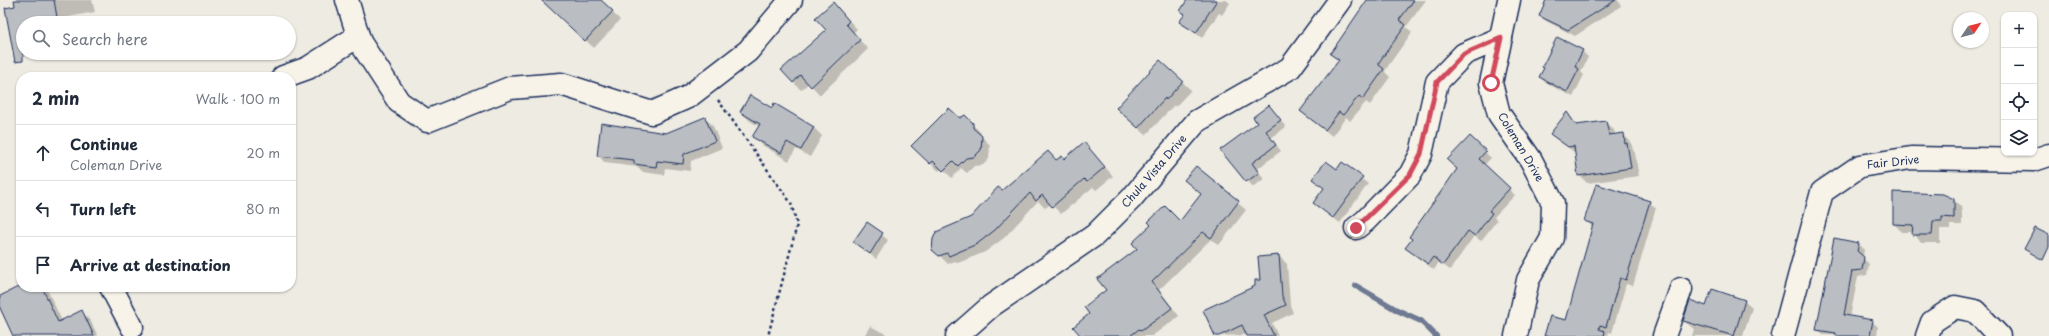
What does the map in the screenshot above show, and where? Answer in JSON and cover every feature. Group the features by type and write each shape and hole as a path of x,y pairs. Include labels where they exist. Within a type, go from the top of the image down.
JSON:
{"street":[{"path":"347,0 358,36 399,102 427,121 510,88 561,84 652,113 688,97 748,51 791,0"},
{"name":"Chula Vista Drive","path":"957,336 991,306 1095,235 1131,199 1198,121 1290,68 1340,0"},
{"name":"Coleman Drive","path":"1509,0 1491,83 1499,114 1531,160 1553,203 1552,238 1528,280 1516,336"},
{"path":"296,72 308,68 358,36"},
{"path":"1356,228 1410,175 1421,154 1437,82 1464,54 1501,38"},
{"name":"Fair Drive","path":"1783,336 1822,192 1860,166 1911,158 2034,160 2049,155"},
{"path":"1664,336 1681,289"},
{"path":"113,292 132,327"},
{"path":"1927,336 1932,322 1955,307 1975,311 1999,336"}],"path":[{"path":"706,83 791,203 797,224 768,336"}],"building":[{"path":"14,0 54,0 57,16 16,16 16,60 23,61 15,62 5,8 15,6"},
{"path":"541,0 601,0 613,11 585,41"},
{"path":"1187,0 1217,0 1196,33 1179,22 1185,14 1180,11"},
{"path":"1367,0 1414,0 1399,20 1406,25 1379,62 1379,65 1384,69 1363,99 1359,96 1343,115 1339,112 1325,130 1300,111 1339,60 1330,54"},
{"path":"1546,0 1616,0 1568,30 1539,16"},
{"path":"833,2 849,21 846,24 860,40 811,87 800,75 793,83 781,70 826,30 815,18"},
{"path":"1557,37 1583,50 1575,66 1579,69 1567,92 1539,77 1544,68 1542,67"},
{"path":"1160,60 1183,81 1166,100 1165,98 1138,128 1116,108"},
{"path":"750,95 772,108 774,103 814,127 801,150 787,142 781,153 752,137 760,124 740,112"},
{"path":"1269,105 1281,120 1266,131 1276,145 1252,163 1259,173 1246,182 1220,150 1257,123 1253,117"},
{"path":"949,108 960,118 965,115 973,123 973,128 982,136 981,150 974,157 966,158 958,166 953,161 943,171 933,161 930,164 911,146"},
{"path":"1567,112 1576,125 1606,121 1609,135 1624,133 1631,168 1578,176 1574,146 1568,147 1550,134"},
{"path":"705,117 715,141 684,154 683,164 657,161 656,167 634,164 634,160 597,156 601,123 666,133"},
{"path":"1470,136 1486,151 1479,159 1510,188 1489,211 1492,213 1475,236 1468,231 1443,265 1433,257 1428,264 1405,248 1412,239 1409,237 1457,169 1447,160"},
{"path":"1084,142 1105,167 1087,182 1084,179 1052,207 1042,195 1036,201 1030,193 995,230 977,244 949,256 947,253 939,256 932,250 933,239 936,232 971,217 998,187 1002,190 1048,151 1056,160 1062,156 1064,159"},
{"path":"1326,161 1337,169 1342,162 1363,177 1333,218 1313,203 1324,188 1312,179"},
{"path":"1196,166 1239,201 1211,238 1203,232 1152,282 1172,308 1141,331 1139,329 1130,336 1081,336 1073,327 1089,314 1084,307 1106,290 1097,279 1137,249 1132,243 1151,225 1148,222 1165,206 1180,221 1201,194 1184,180"},
{"path":"1596,184 1650,201 1626,280 1620,278 1606,327 1600,325 1599,329 1605,331 1604,336 1544,336 1550,316 1566,320 1593,224 1584,221"},
{"path":"1893,192 1943,194 1954,199 1954,218 1942,217 1942,221 1933,221 1932,235 1912,235 1913,225 1893,224"},
{"path":"867,222 883,233 870,254 853,242"},
{"path":"2035,228 2049,235 2049,247 2043,260 2024,249"},
{"path":"1834,238 1859,243 1857,251 1864,257 1862,270 1852,271 1844,315 1873,320 1870,336 1836,336 1836,333 1816,330"},
{"path":"1279,255 1282,296 1286,305 1264,315 1274,336 1247,336 1242,325 1219,336 1215,336 1203,310 1255,286 1255,280 1260,280 1258,257"},
{"path":"16,288 16,292 44,292 58,322 82,310 94,336 13,336 0,308 0,296"},
{"path":"1712,289 1745,300 1734,336 1683,321 1690,300 1706,306"}],"waterway":[{"path":"1356,286 1397,310 1421,321 1436,336"}],"route":[{"path":"1356,228 1366,220 1410,175 1421,154 1437,82 1464,54 1501,38 1491,83"}]}
